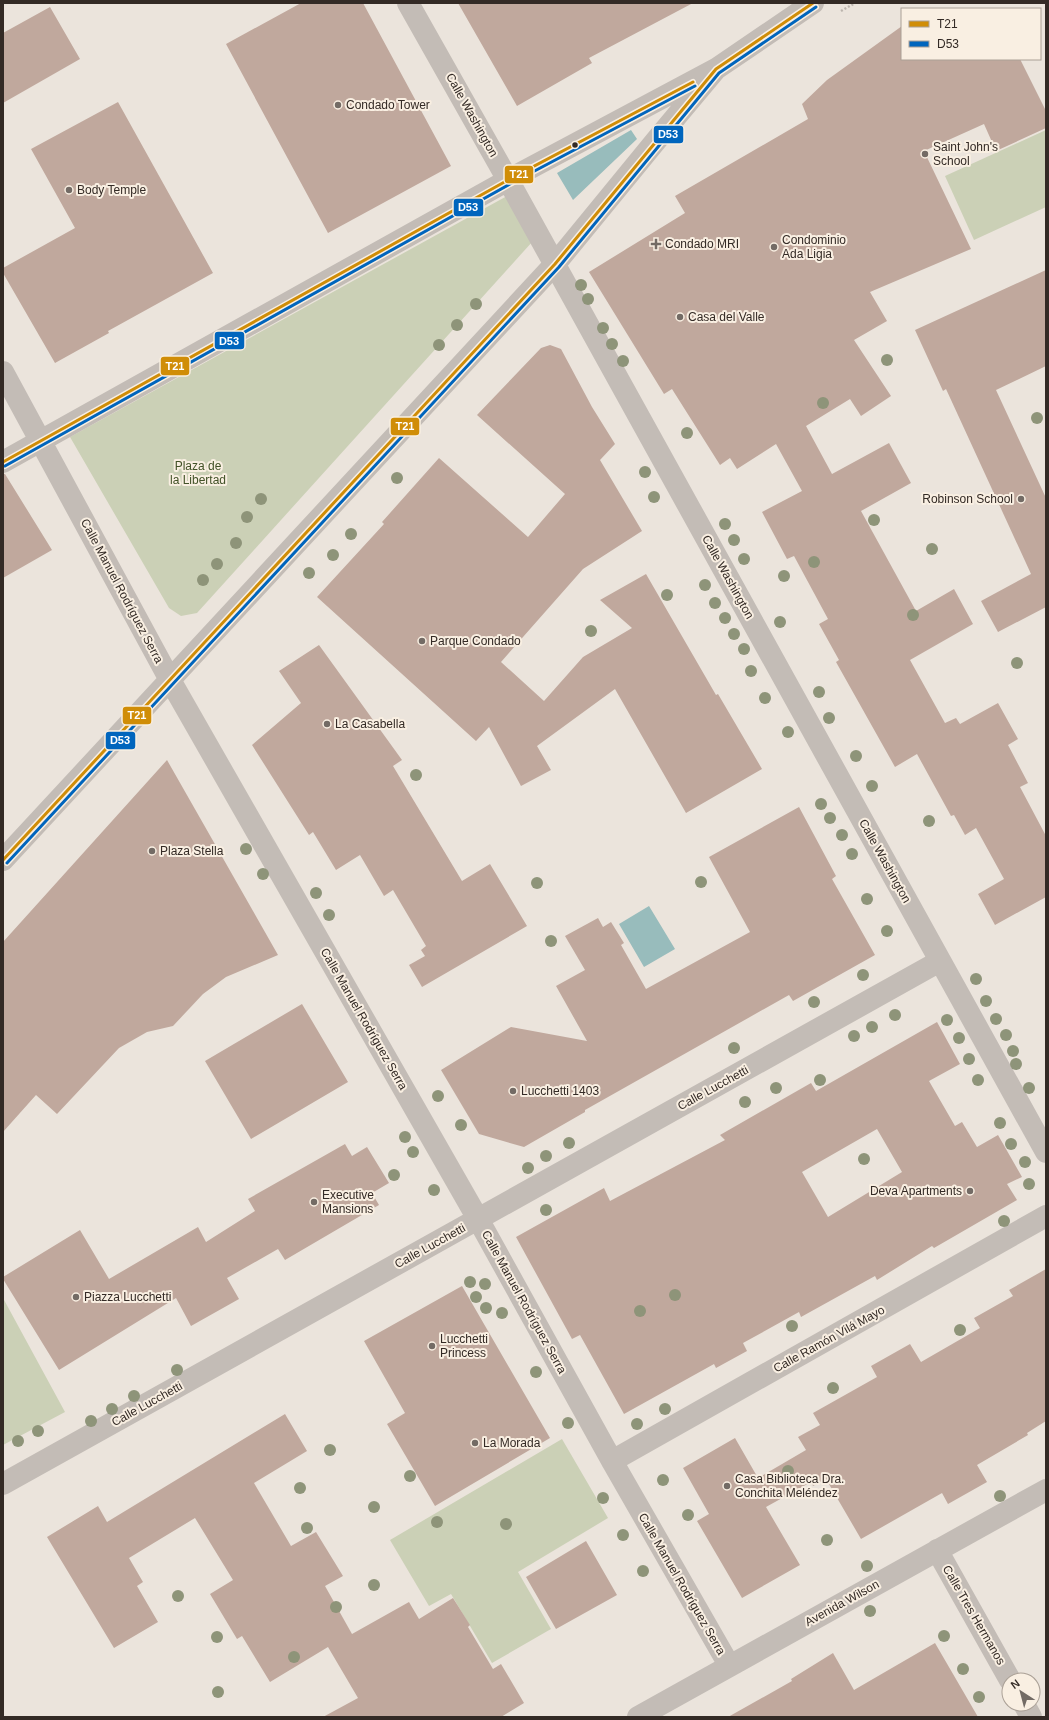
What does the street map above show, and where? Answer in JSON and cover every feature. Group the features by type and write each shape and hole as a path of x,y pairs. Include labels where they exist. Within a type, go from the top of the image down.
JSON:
{"street":[{"name":"Calle Washington","path":"408,3 555,264 1046,1152"},
{"path":"3,462 508,180 716,70 813,3"},
{"path":"3,860 555,264 716,70"},
{"path":"642,109 659,137"},
{"name":"Calle Manuel Rodríguez Serra","path":"3,372 170,680 478,1219 612,1461 729,1665"},
{"name":"Calle Lucchetti","path":"3,1484 940,961"},
{"name":"Calle Ramón Vilá Mayo","path":"612,1461 1046,1216"},
{"name":"Avenida Wilson","path":"638,1717 1046,1490"},
{"name":"Calle Tres Hermanos","path":"937,1550 1006,1672"}],"green space":[{"path":"1046,130 1046,207 974,240 945,176"},
{"name":"Plaza de la Libertad","path":"507,196 533,241 197,613 181,616 169,608 70,437"},
{"path":"3,1298 65,1412 3,1445"},
{"path":"562,1439 608,1518 518,1572 551,1629 492,1663 451,1594 429,1606 390,1540"}],"water":[{"path":"631,130 637,139 573,200 557,173"},
{"path":"649,906 675,949 644,967 619,924"}],"building":[{"name":"Condado Tower","path":"301,3 363,3 451,166 328,233 226,44"},
{"path":"458,3 693,3 589,58 592,63 517,106"},
{"path":"50,7 80,59 3,103 3,33"},
{"path":"901,27 901,60 1020,60 1046,111 1046,128 996,151 984,124 924,151 971,249 870,292 887,321 854,340 891,396 861,416 850,399 806,426 832,474 889,443 911,483 861,511 916,611 954,589 973,624 910,660 945,723 956,718 960,724 998,703 1018,739 1008,745 1028,783 1020,787 1046,836 1046,897 995,925 978,894 1004,879 976,828 965,835 954,815 951,816 917,754 895,767 836,662 839,660 819,624 828,619 794,556 787,559 762,512 802,491 776,444 737,469 730,458 720,465 672,389 664,394 589,272 685,213 675,196 808,119 802,104 827,80"},
{"path":"118,102 213,273 108,331 109,333 55,363 3,273 3,268 75,228 31,149"},
{"name":"Robinson School","path":"1046,270 1046,366 996,390 1046,498 1046,607 998,632 981,601 1031,574 946,389 943,391 915,330"},
{"path":"550,345 561,349 592,407 615,444 600,460 642,531 583,569 501,662 544,701 583,657 632,628 600,600 646,574 716,695 718,694 762,769 686,813 615,689 537,746 551,770 521,786 489,727 476,741 317,597 384,524 382,522 439,458 528,537 565,494 477,415 541,348"},
{"path":"3,474 5,474 52,550 3,578"},
{"path":"319,645 402,760 393,766 462,881 490,864 527,926 422,987 409,965 425,956 421,950 426,946 393,890 384,896 360,855 336,870 313,832 309,835 252,745 301,703 279,671"},
{"name":"Plaza Stella","path":"167,760 278,955 226,977 203,994 173,1026 147,1032 119,1048 57,1114 36,1095 3,1132 3,942"},
{"path":"799,807 836,876 832,879 875,955 793,1001 789,995 585,1110 585,1112 524,1147 479,1134 441,1070 511,1027 587,1041 556,986 585,970 565,936 598,918 603,927 611,922 624,943 621,945 646,989 750,932 709,857"},
{"path":"302,1004 348,1082 251,1139 205,1061"},
{"path":"937,1022 960,1064 929,1081 955,1126 962,1122 977,1147 998,1135 1022,1177 1007,1184 1017,1200 934,1248 932,1246 877,1280 875,1276 801,1317 799,1312 743,1343 747,1351 716,1368 714,1364 624,1414 580,1335 572,1339 516,1237 604,1188 610,1201 725,1140 720,1135 811,1083 816,1091","holes":["877,1129 902,1172 828,1217 802,1172"]},
{"path":"345,1144 352,1156 367,1147 389,1183 372,1193 379,1205 285,1260 278,1249 227,1278 239,1299 191,1326 176,1298 59,1370 3,1279 3,1277 80,1230 109,1279 198,1227 206,1242 255,1211 248,1199"},
{"path":"1046,1269 1046,1421 1027,1433 1028,1435 977,1465 987,1482 948,1504 942,1493 861,1539 826,1479 813,1486 811,1482 766,1507 800,1565 742,1598 697,1521 709,1514 683,1468 735,1438 758,1478 806,1450 798,1437 820,1425 813,1413 877,1377 871,1366 910,1344 921,1362 980,1328 974,1318 1013,1296 1009,1290"},
{"path":"462,1286 550,1438 435,1506 387,1424 405,1413 364,1341"},
{"path":"285,1414 307,1451 254,1483 291,1546 316,1532 343,1576 325,1586 352,1634 409,1602 419,1619 453,1598 470,1625 468,1627 493,1669 501,1664 524,1703 501,1717 323,1717 358,1698 328,1647 270,1682 242,1636 237,1639 210,1594 233,1580 195,1518 129,1558 143,1582 137,1586 158,1622 114,1648 47,1537 98,1506 107,1522"},
{"path":"586,1541 617,1595 556,1629 526,1577"},
{"path":"935,1643 978,1717 728,1717 792,1681 791,1679 833,1653 854,1690"}],"transit line":[{"name":"T21","path":"3,860 555,264 716,69 813,3"},
{"name":"D53","path":"7,863 559,267 719,73 816,7"},
{"name":"T21","path":"3,462 508,180 693,82"},
{"name":"D53","path":"5,466 510,184 695,86"}],"place":[{"name":"Condado Tower","path":"338,105"},
{"name":"Saint John's School","path":"925,154"},
{"name":"Body Temple","path":"69,190"},
{"name":"Condado MRI","path":"656,244"},
{"name":"Condominio Ada Ligia","path":"774,247"},
{"name":"Casa del Valle","path":"680,317"},
{"name":"Robinson School","path":"1021,499"},
{"name":"Parque Condado","path":"422,641"},
{"name":"La Casabella","path":"327,724"},
{"name":"Plaza Stella","path":"152,851"},
{"name":"Lucchetti 1403","path":"513,1091"},
{"name":"Deva Apartments","path":"970,1191"},
{"name":"Executive Mansions","path":"314,1202"},
{"name":"Piazza Lucchetti","path":"76,1297"},
{"name":"Lucchetti Princess","path":"432,1346"},
{"name":"La Morada","path":"475,1443"},
{"name":"Casa Biblioteca Dra. Conchita Meléndez","path":"727,1486"}]}
